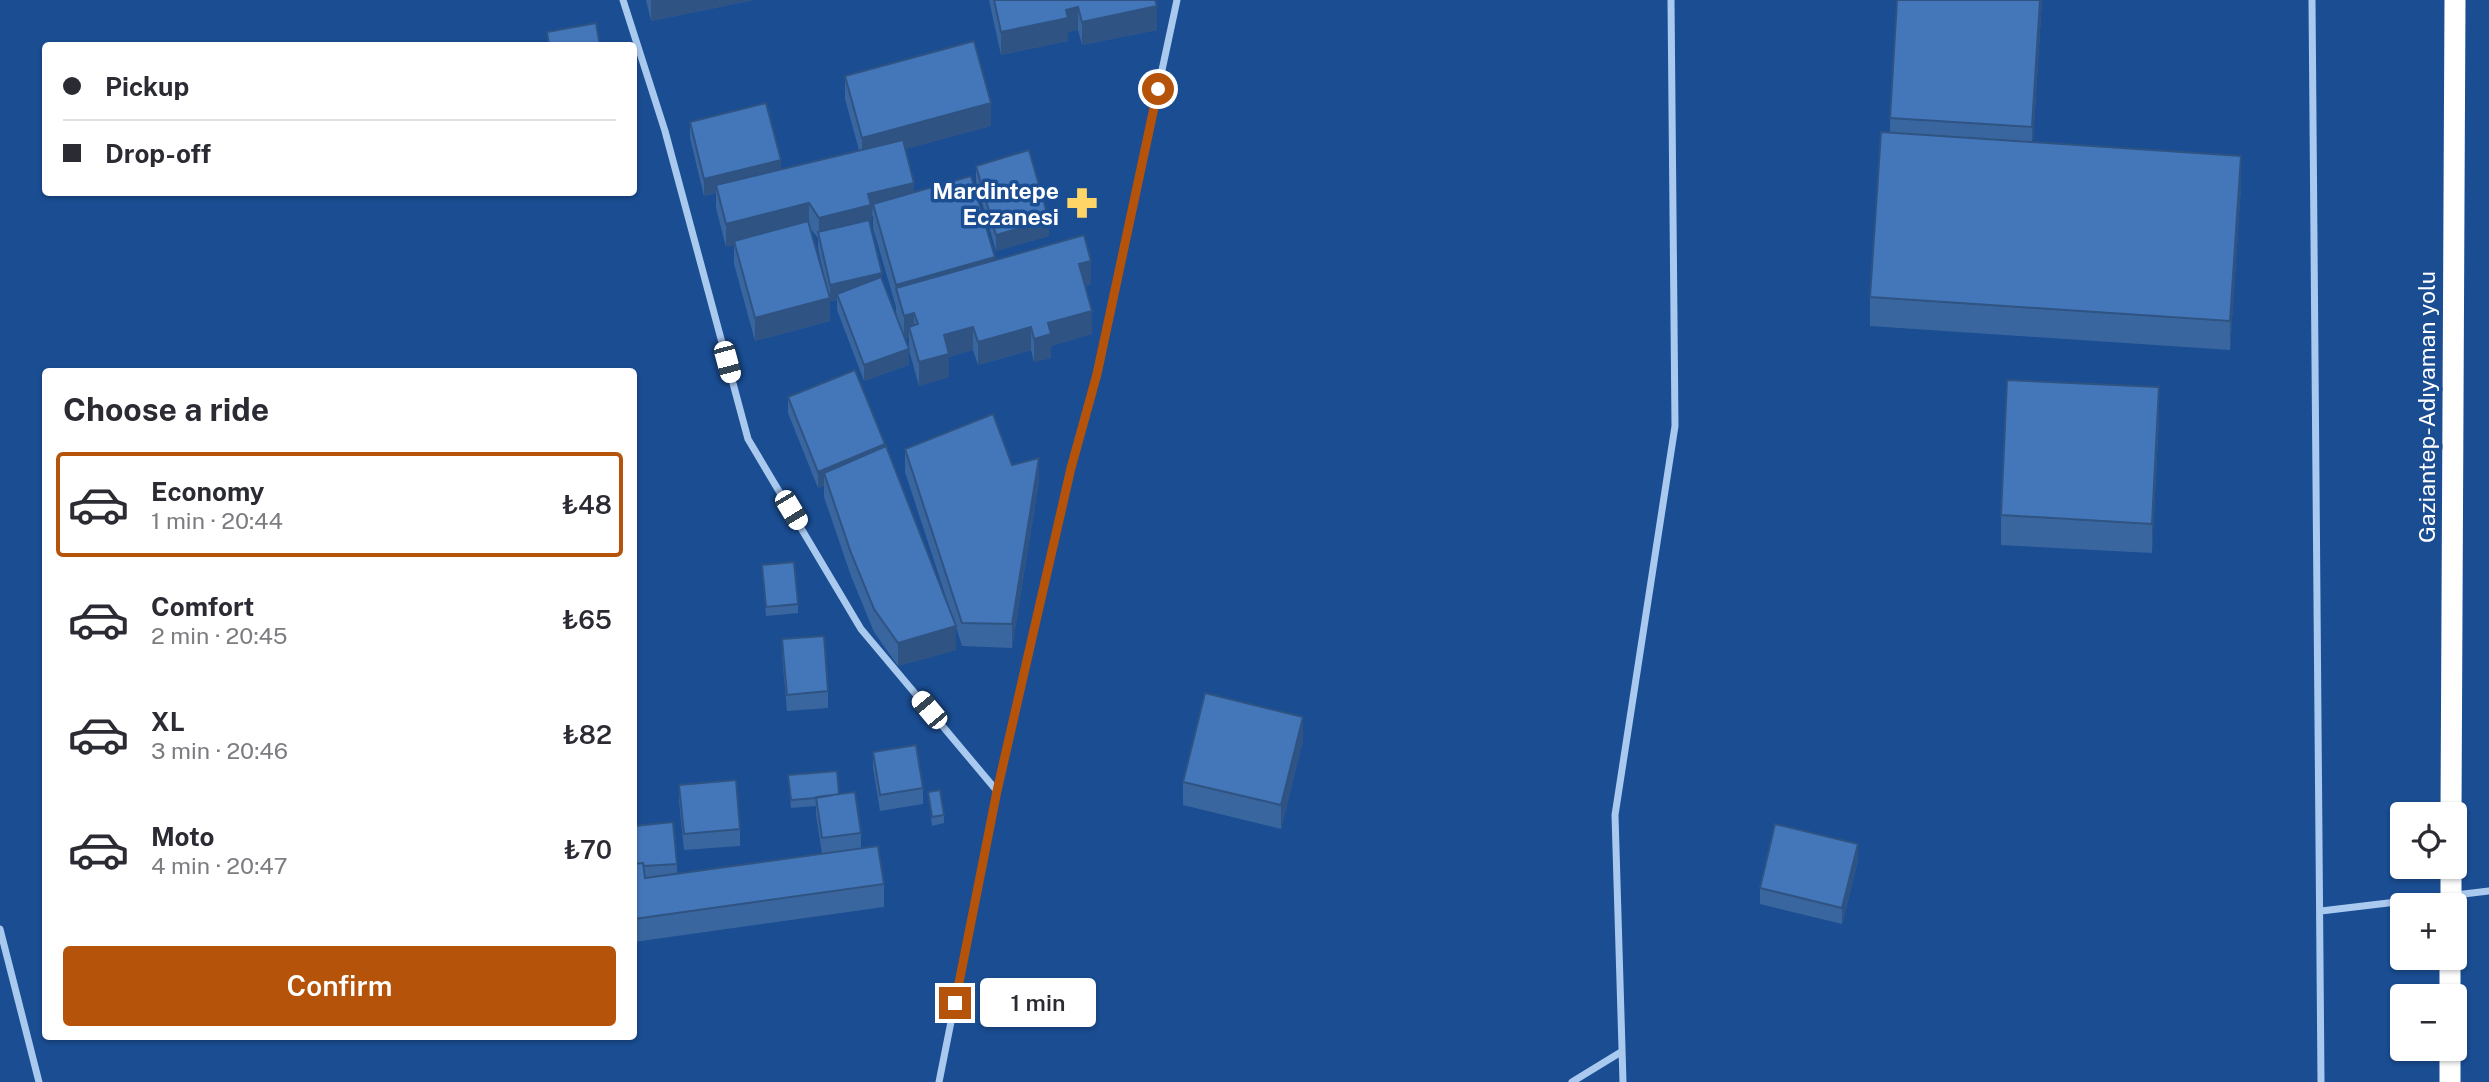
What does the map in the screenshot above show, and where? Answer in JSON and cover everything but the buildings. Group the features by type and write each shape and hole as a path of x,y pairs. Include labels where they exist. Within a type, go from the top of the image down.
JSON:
{"highway":[{"name":"Gaziantep-Adıyaman yolu","path":"2451,802 2455,0"},
{"path":"2450,1061 2450,1082"}],"street":[{"path":"623,0 636,42"},
{"path":"939,1082 997,791 1071,468 1097,374 1177,0"},
{"path":"1623,1082 1615,815 1675,426 1671,0"},
{"path":"2312,0 2321,1082"},
{"path":"637,44 665,131 748,439 862,629 997,791"},
{"path":"2467,897 2489,891"},
{"path":"2321,911 2390,906"},
{"path":"0,929 39,1082"},
{"path":"1572,1082 1621,1052"}],"place":[{"name":"Mardintepe Eczanesi","path":"1082,203"}],"route":[{"path":"955,1003 997,791 1071,468 1097,374 1158,89"}]}
